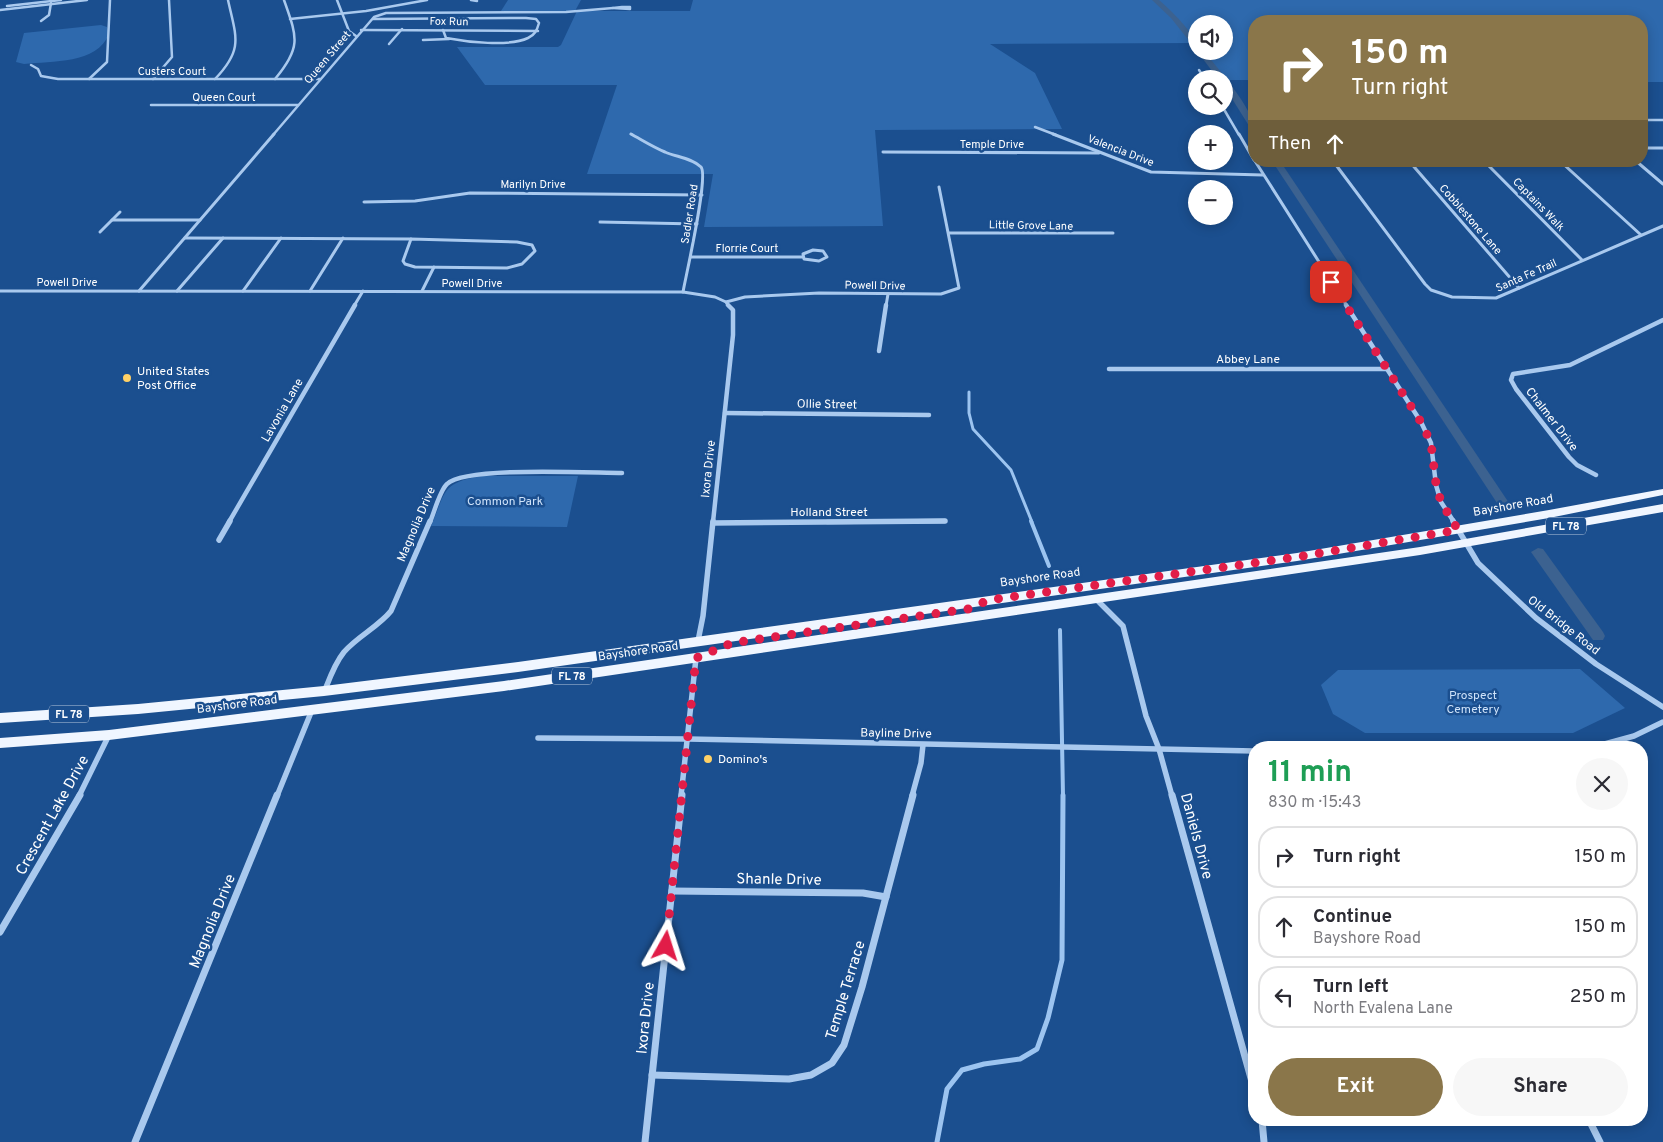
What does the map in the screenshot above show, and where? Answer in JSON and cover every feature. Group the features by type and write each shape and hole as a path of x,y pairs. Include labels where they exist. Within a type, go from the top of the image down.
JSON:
{"main road":[{"name":"Bayshore Road","path":"0,718 138,709 324,691 698,642 1297,557 1458,530 1663,492"},
{"name":"Bayshore Road","path":"0,744 109,734 312,710 696,658 1097,600 1468,543 1663,508"},
{"path":"696,658 732,643 968,609 989,600"},
{"path":"466,690 481,683 665,655 698,642"}],"street":[{"path":"0,8 64,0"},
{"path":"51,2 87,0"},
{"path":"89,79 107,62 110,0"},
{"path":"152,79 167,65 172,56 169,0"},
{"path":"214,79 231,63 236,52 228,0"},
{"path":"275,79 288,65 295,50 290,19 284,0"},
{"path":"337,0 349,30 356,36"},
{"path":"290,19 427,0"},
{"path":"472,0 477,1"},
{"path":"41,21 49,15 51,2"},
{"path":"370,20 379,14 386,13 566,12 613,8 630,7 630,9 613,8"},
{"path":"370,20 388,17 532,18 539,23 538,31 528,40 512,42 449,39 423,40"},
{"name":"Queen Street","path":"138,291 370,20"},
{"path":"389,44 402,29"},
{"name":"Fox Run","path":"361,30 538,31"},
{"path":"443,30 446,38 449,39"},
{"name":"Custers Court","path":"31,65 38,69 41,76 48,78 320,79"},
{"name":"Queen Court","path":"151,105 298,105"},
{"name":"Old Bridge Road","path":"1227,115 1248,151"},
{"path":"1648,120 1663,120"},
{"name":"Valencia Drive","path":"1035,127 1151,172 1263,175"},
{"name":"Sadler Road","path":"631,134 658,150 701,167 704,176 697,224 683,292"},
{"path":"1648,148 1663,148"},
{"name":"Temple Drive","path":"883,152 1102,153"},
{"name":"Old Bridge Road","path":"1258,167 1421,422 1431,443 1436,484 1441,502 1468,543 1478,563 1536,618 1583,655 1663,707"},
{"name":"Santa Fe Trail","path":"1338,167 1431,290 1452,297 1486,299 1505,296 1582,260 1663,226"},
{"name":"Cobblestone Lane","path":"1414,167 1519,288"},
{"name":"Captains Walk","path":"1490,167 1582,260"},
{"path":"1567,167 1641,235"},
{"path":"1643,167 1663,184"},
{"path":"939,187 949,233"},
{"name":"Marilyn Drive","path":"364,202 420,201 470,193 702,195"},
{"path":"100,232 120,212"},
{"path":"112,220 200,220"},
{"path":"600,222 697,224"},
{"name":"Little Grove Lane","path":"949,233 1113,233"},
{"name":"Powell Drive","path":"0,291 683,292 715,297 726,302 745,297 804,294 941,294 959,288 949,233"},
{"path":"185,238 343,238 411,239 505,241 528,244 535,251 527,260 514,267 434,267 405,264 404,258 411,239"},
{"path":"177,291 223,238"},
{"path":"243,291 281,238"},
{"path":"310,291 343,238"},
{"name":"Florrie Court","path":"691,257 803,257 815,262 824,260 827,257 823,252 813,250 806,252 803,257"},
{"path":"422,291 434,267"},
{"name":"Lavonia Lane","path":"219,540 363,291"},
{"path":"878,351 888,294"},
{"name":"Ixora Drive","path":"698,642 703,616 734,317 733,310 726,302"},
{"name":"Chalmer Drive","path":"1596,475 1577,465 1569,457 1516,389 1511,380 1513,374 1570,365 1663,320"},
{"name":"Abbey Lane","path":"1109,369 1388,369"},
{"name":"Ollie Street","path":"725,413 929,415"},
{"name":"Magnolia Drive","path":"324,691 337,662 345,651 384,621 391,611 446,484 458,477 487,473 622,473"},
{"name":"Holland Street","path":"713,523 945,522"},
{"name":"Daniels Drive","path":"1097,600 1123,626 1146,716 1159,749 1248,1068"},
{"name":"Ixora Drive","path":"645,1142 696,658"},
{"name":"Magnolia Drive","path":"135,1142 312,710"},
{"path":"1616,741 1634,736 1663,722"},
{"name":"Crescent Lake Drive","path":"0,932 80,794 109,734"},
{"name":"Bayline Drive","path":"538,738 688,739 1248,751"},
{"name":"Temple Terrace","path":"652,1075 789,1079 811,1075 832,1063 844,1045 886,897 921,763 923,745"},
{"name":"Shanle Drive","path":"672,891 863,893 886,897"},
{"path":"1263,1126 1264,1142"},
{"path":"1592,1126 1600,1142"}],"green space":[{"path":"508,0 581,0 575,11 501,11"},
{"path":"693,0 1663,0 1663,82 1648,82 1648,15 1248,15 1248,80 1233,80 1233,70 1217,70 1210,60 1233,60 1233,15 1188,15 1188,43 990,44 1035,73 1062,129 875,130 883,226 704,227 713,174 587,174 617,85 485,85 457,47 558,47 561,45 577,11 690,11"},
{"path":"101,25 107,27 109,34 103,44 95,51 84,56 60,61 24,64 16,62 24,33"},
{"name":"Common Park","path":"483,476 578,476 567,527 431,526 443,496 452,485 470,478"},
{"name":"Prospect Cemetery","path":"1580,669 1625,708 1573,733 1365,733 1333,714 1321,685 1338,670"}],"waterway":[{"path":"1155,0 1173,17 1188,36"},
{"path":"1207,60 1215,70"},
{"path":"1233,95 1248,118"},
{"path":"1280,167 1503,503"},
{"path":"969,392 969,413 973,429 1011,470 1032,522"},
{"path":"1031,521 1049,566"},
{"path":"1538,552 1598,636"},
{"path":"1060,630 1063,796"},
{"path":"937,1142 947,1089 962,1070 984,1064 1020,1059 1037,1049 1048,1018 1062,960 1063,796"}],"place":[{"name":"United States Post Office","path":"127,378"},
{"name":"Domino's","path":"708,759"}],"route":[{"path":"666,946 696,658 732,643 968,609 989,600 1297,557 1458,530 1441,502 1434,475 1434,453 1421,422 1331,282"}]}
